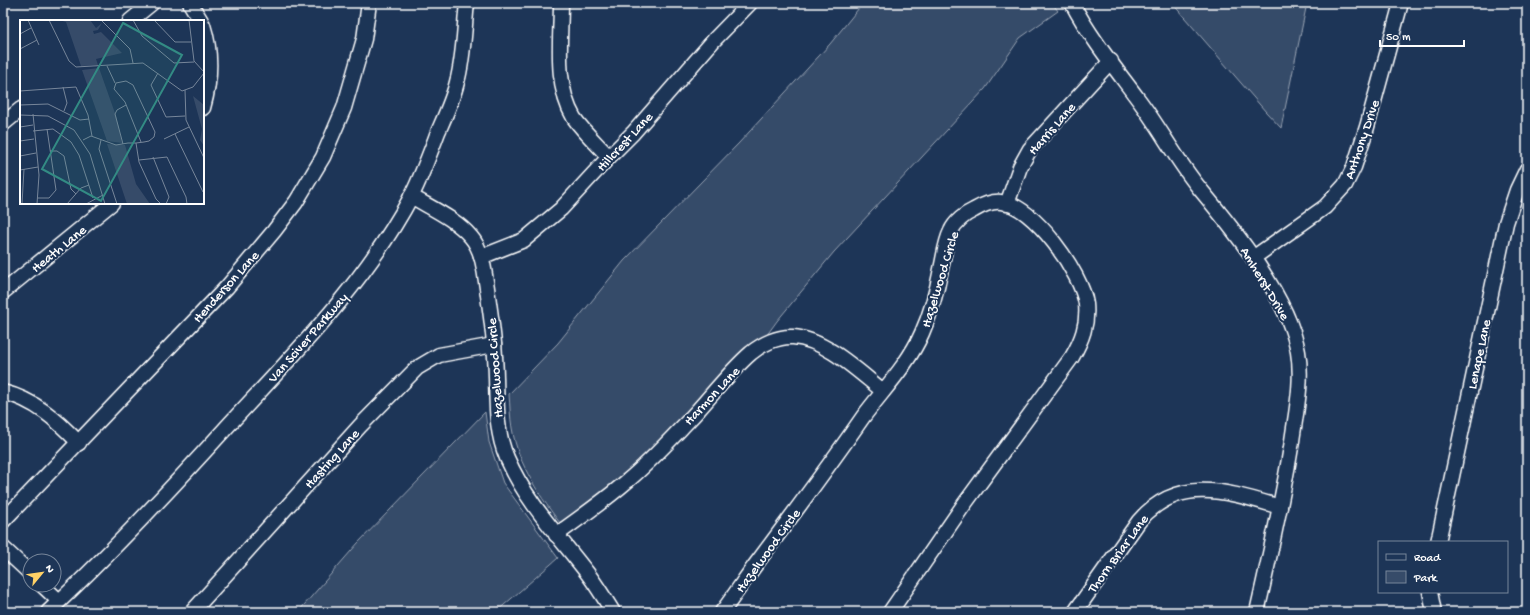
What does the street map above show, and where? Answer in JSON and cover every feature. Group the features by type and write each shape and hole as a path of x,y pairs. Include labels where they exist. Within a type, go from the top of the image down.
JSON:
{"street":[{"path":"131,20 152,3"},
{"path":"190,3 200,20"},
{"name":"Henderson Lane","path":"3,522 227,287 296,202 323,157 344,108 364,39 369,3"},
{"name":"Van Sciver Parkway","path":"48,612 184,474 331,314 368,264 411,196 428,159 457,83 462,58 466,3"},
{"path":"561,3 560,55 562,85 565,98 572,113 583,130 609,157"},
{"name":"Hillcrest Lane","path":"481,257 513,246 536,232 561,209 633,133 714,40 750,3"},
{"name":"Amherst Drive","path":"1072,3 1181,162 1253,258 1285,312 1294,334 1299,360 1298,402 1280,507 1257,612"},
{"name":"Anthony Drive","path":"1253,258 1301,222 1326,207 1345,185 1354,167 1367,127 1401,3"},
{"path":"204,28 211,66 207,96 204,105"},
{"name":"Harris Lane","path":"1007,204 1020,167 1030,149 1111,61"},
{"path":"3,124 20,111"},
{"name":"Lenape Lane","path":"1438,541 1506,223 1517,190 1527,169"},
{"name":"Hazelwood Circle","path":"411,196 464,230 478,247 481,257 494,345 498,430 502,446 519,482 556,535 588,574 613,612"},
{"name":"Hazelwood Circle","path":"722,612 905,363 922,334 937,285 951,230 961,218 973,210 986,205 1001,202 1026,213 1037,222 1054,243 1076,277 1085,301 1085,330 1080,344 1072,357 963,506 890,612"},
{"name":"Heath Lane","path":"3,292 111,204"},
{"name":"Harmon Lane","path":"556,535 593,509 639,471 703,405 740,364 764,344 778,338 793,337 806,340 841,358 883,391"},
{"name":"Hasting Lane","path":"192,612 360,426 417,368 439,355 494,345"},
{"path":"3,392 36,405 57,421 79,443"},
{"name":"Thorn Briar Lane","path":"1075,612 1139,520 1148,510 1161,500 1183,492 1201,490 1249,498 1280,507"},
{"path":"3,548 22,566"},
{"path":"50,593 59,602"},
{"path":"1430,593 1434,612"}],"green space":[{"path":"863,3 1052,3 1058,11 1020,38 985,89 834,252 777,321 753,354 650,460 563,527 539,493 519,455 510,416 509,394 558,343 624,261 739,143 830,44"},
{"path":"1172,3 1307,3 1281,128 1266,112"},
{"path":"485,412 489,442 503,483 558,558 496,612 298,612 358,543"}]}
